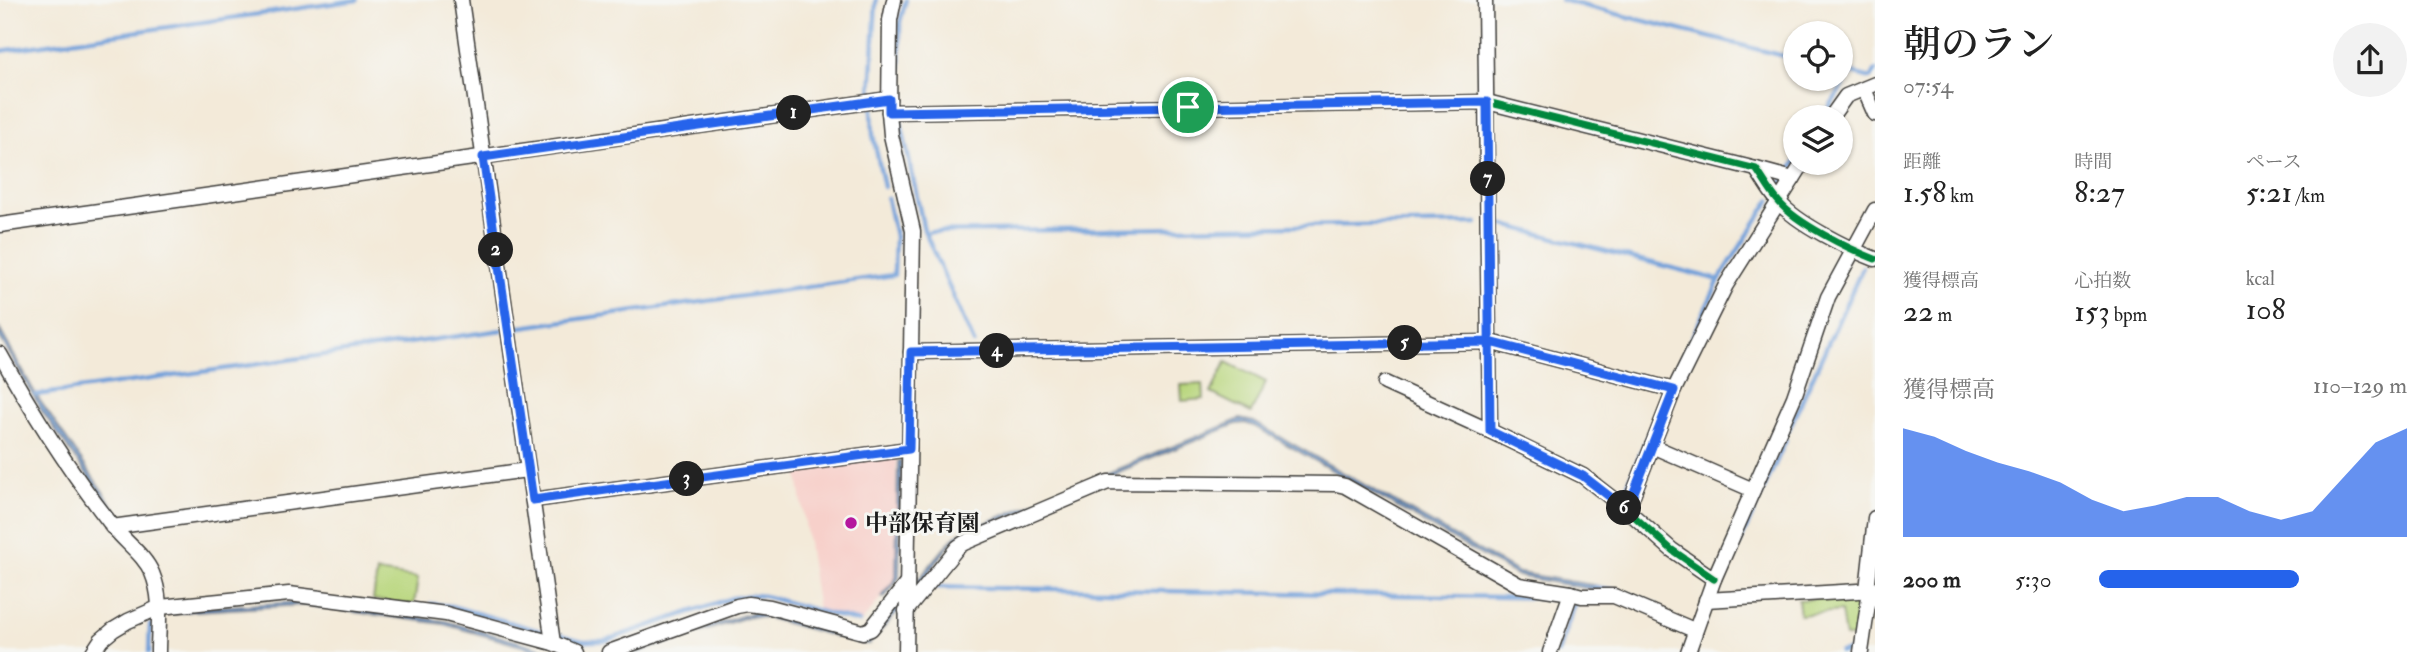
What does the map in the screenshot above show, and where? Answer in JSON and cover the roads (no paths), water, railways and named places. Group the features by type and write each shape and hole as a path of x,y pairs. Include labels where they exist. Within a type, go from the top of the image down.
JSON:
{"street":[{"path":"461,0 552,643"},
{"path":"894,0 890,20 891,135 913,231 906,652"},
{"path":"1485,0 1490,431"},
{"path":"1840,105 1846,96 1870,86 1875,114"},
{"path":"0,225 483,157 889,106 1487,102 1788,178"},
{"path":"1756,169 1789,212 1852,250 1875,259"},
{"path":"1627,510 1652,446 1670,388 1726,285 1779,202 1791,175"},
{"path":"1688,652 1714,579 1794,397 1828,297 1875,210"},
{"path":"911,352 1490,342 1670,388"},
{"path":"0,354 35,418 112,527 152,572 160,607 159,652"},
{"path":"1385,383 1583,476 1627,510 1671,550 1714,579"},
{"path":"1652,446 1754,490"},
{"path":"533,500 909,449"},
{"path":"112,527 527,470"},
{"path":"609,652 748,604 771,607 859,633 868,631 964,543 1108,482 1345,486 1519,585 1582,596 1614,596 1694,630"},
{"path":"1861,652 1871,590 1875,518"},
{"path":"1706,600 1871,590"},
{"path":"1550,652 1571,593"},
{"path":"93,652 101,640 113,631 160,607 289,594 446,614 552,643 575,652"}],"water":[{"path":"0,330 36,395 119,515 117,517 42,411 0,337"},
{"path":"1240,419 1254,422 1519,573 1598,586 1597,590 1518,576 1245,423 1236,424 961,536 953,541 869,644 768,618 750,616 640,652 629,652 760,612 859,640 870,639 958,534"},
{"path":"898,461 901,461 899,578 884,598 882,597 896,578"},
{"path":"302,602 445,621 555,652 543,652 444,624 303,605 173,614 191,608"}],"waterway":[{"path":"0,51 357,0"},
{"path":"871,95 876,0"},
{"path":"900,106 900,22 906,0"},
{"path":"1561,0 1783,56"},
{"path":"1853,73 1871,78 1875,71"},
{"path":"1831,105 1840,91"},
{"path":"872,109 873,135 884,187"},
{"path":"900,118 924,230 974,343"},
{"path":"1778,188 1787,175"},
{"path":"514,328 894,275 895,236 887,198"},
{"path":"1679,365 1719,280 1770,200"},
{"path":"930,232 1477,223"},
{"path":"1497,223 1719,280"},
{"path":"1788,431 1863,267"},
{"path":"36,395 502,330"},
{"path":"1618,496 1622,499 1666,391"},
{"path":"1722,582 1786,440"},
{"path":"936,587 1559,598"},
{"path":"1594,587 1613,590"},
{"path":"1628,594 1656,605"},
{"path":"556,634 583,641 604,641 732,598 752,595 859,622"},
{"path":"1558,652 1576,600"},
{"path":"431,604 451,606 547,633"},
{"path":"149,652 150,625"},
{"path":"1840,652 1855,650"}],"place":[{"name":"中部保育園","path":"851,523"}]}
